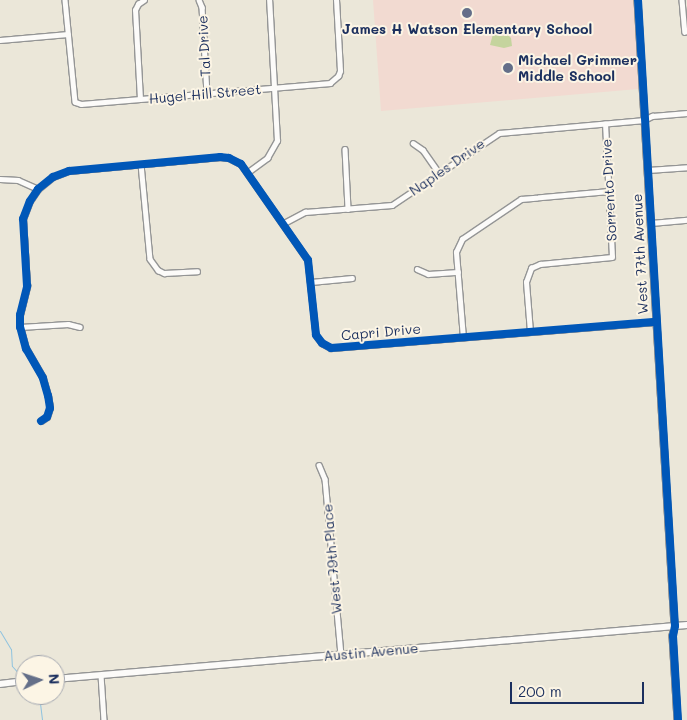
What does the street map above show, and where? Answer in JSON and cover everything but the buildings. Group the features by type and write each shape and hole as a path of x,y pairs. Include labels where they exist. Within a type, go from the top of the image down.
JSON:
{"street":[{"path":"0,40 68,34 66,0"},
{"path":"140,99 135,10 138,4 144,0"},
{"name":"Tal Drive","path":"199,0 202,7 207,94"},
{"path":"248,172 267,158 276,141 269,0"},
{"name":"Hugel Hill Street","path":"68,34 75,102 81,104 330,83 335,80 340,71 336,0"},
{"name":"West 77th Avenue","path":"638,0 675,626 673,636 678,720"},
{"path":"682,0 686,32"},
{"name":"Naples Drive","path":"284,223 305,212 392,205 499,133 644,120 652,116 687,113"},
{"name":"Sorrento Drive","path":"530,332 526,282 531,268 540,264 612,257 605,124"},
{"path":"413,144 423,150 439,173"},
{"path":"345,149 348,209"},
{"name":"Capri Drive","path":"38,189 53,178 70,171 220,157 236,160 248,172 308,260 316,335 322,343 331,348 656,322"},
{"path":"141,164 150,259 158,270 164,273 197,271"},
{"path":"648,170 687,167"},
{"path":"0,179 18,180 38,189 30,201 23,219 26,286 20,315 20,328 26,349 43,378 48,396 50,408 47,417 41,421"},
{"path":"463,338 456,252 462,239 515,201 529,197 609,191"},
{"path":"650,223 687,220"},
{"path":"417,269 428,274 458,272"},
{"path":"311,282 352,278"},
{"path":"20,328 68,324 80,328"},
{"name":"West 79th Place","path":"320,465 325,479 341,655"},
{"name":"Austin Avenue","path":"65,678 687,625"},
{"path":"101,675 104,720"},
{"path":"0,684 15,682"}],"shaded area":[{"name":"Michael Grimmer Middle School","path":"373,0 636,0 638,89 381,111"}],"green space":[{"path":"496,33 502,36 508,35 511,38 512,46 504,48 490,45 493,34"}],"waterway":[{"path":"0,631 11,649 12,666 15,669"},
{"path":"40,705 42,720"}],"cycle path":[{"path":"638,0 675,626 673,636 678,720"},
{"path":"41,421 47,417 50,408 48,396 43,378 26,349 20,327 20,315 27,286 23,219 30,201 38,189 53,177 69,171 220,157 229,158 241,164 308,260 316,335 322,343 331,348 656,322"}],"place":[{"name":"James H Watson Elementary School","path":"467,13"},
{"name":"Michael Grimmer Middle School","path":"508,68"}]}
